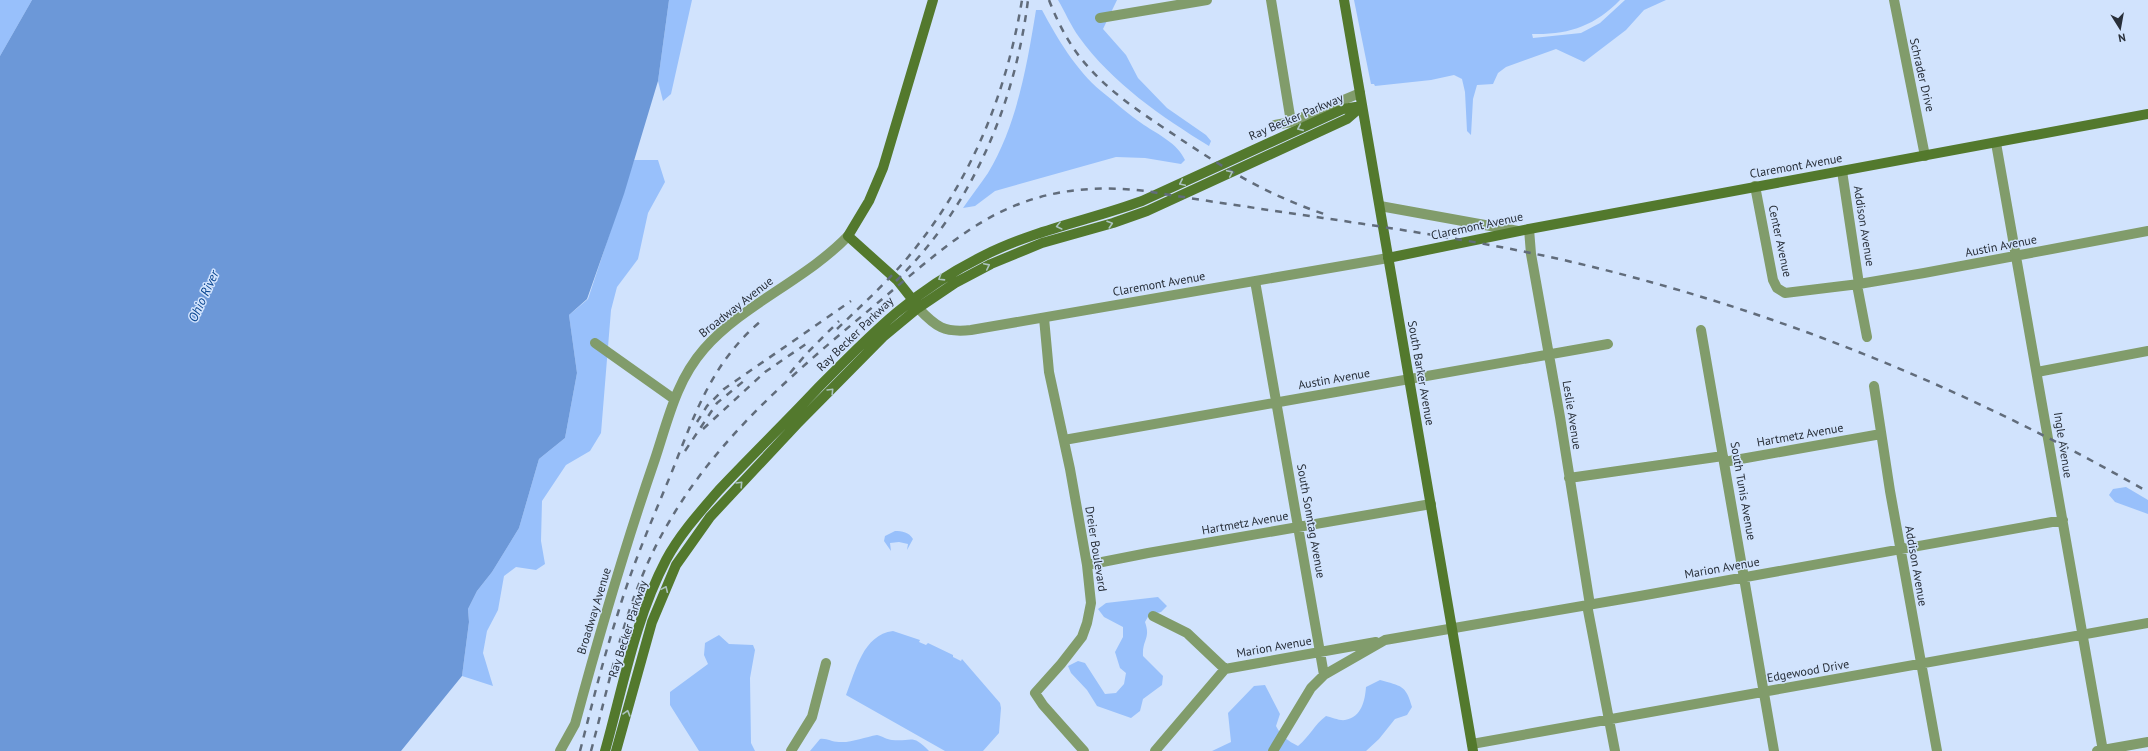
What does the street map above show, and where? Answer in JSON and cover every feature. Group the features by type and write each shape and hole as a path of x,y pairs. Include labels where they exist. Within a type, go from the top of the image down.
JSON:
{"main road":[{"name":"Broadway Avenue","path":"848,236 869,201 881,175 933,0"},
{"name":"South Barker Avenue","path":"1344,0 1472,747"},
{"name":"Ray Becker Parkway","path":"605,751 642,619 656,582 674,546 701,510 784,422 876,329 912,299 949,273 1008,244 1038,232 1109,213 1142,201 1343,109 1362,106"},
{"name":"Ray Becker Parkway","path":"616,751 654,616 666,586 684,552 714,512 883,337 918,308 955,283 991,264 1042,243 1113,224 1152,209 1347,119 1362,106"},
{"name":"Claremont Avenue","path":"1388,258 1518,231 1755,186 2148,114"},
{"name":"Claremont Avenue","path":"848,236 897,280 918,308"}],"street":[{"path":"1100,18 1207,0"},
{"path":"1271,0 1291,122"},
{"name":"Schrader Drive","path":"1894,0 1925,156"},
{"path":"1275,124 1291,122 1360,93"},
{"name":"Ingle Avenue","path":"1996,143 2083,635 2101,751"},
{"name":"Addison Avenue","path":"1842,171 1867,337"},
{"name":"Center Avenue","path":"1755,186 1774,280 1780,291 1791,293 1858,284"},
{"path":"1380,206 1518,231"},
{"name":"Leslie Avenue","path":"1529,229 1531,254 1569,478 1588,605 1615,751"},
{"name":"Austin Avenue","path":"1858,284 2148,231"},
{"name":"Broadway Avenue","path":"560,751 575,724 635,520 674,399 688,372 712,341 740,317 830,252 848,236"},
{"name":"Claremont Avenue","path":"918,308 938,327 955,332 1388,258"},
{"name":"South Sonntag Avenue","path":"1255,281 1324,676"},
{"name":"Dreier Boulevard","path":"1044,318 1049,372 1064,440 1087,565 1091,603 1087,623 1073,649 1035,693 1043,705 1084,751"},
{"name":"South Tunis Avenue","path":"1701,330 1774,751"},
{"path":"595,343 674,399"},
{"name":"Austin Avenue","path":"1064,440 1608,344"},
{"path":"2037,372 2148,351"},
{"name":"Addison Avenue","path":"1874,386 1900,549 1937,751"},
{"name":"Hartmetz Avenue","path":"1569,478 1724,459 1881,434"},
{"name":"Hartmetz Avenue","path":"1087,565 1431,504"},
{"name":"Marion Avenue","path":"1155,751 1225,669 2062,520"},
{"path":"1153,616 1188,633 1225,669"},
{"name":"Edgewood Drive","path":"1472,747 1610,719 2148,623"},
{"name":"Marion Avenue","path":"1324,676 1386,640"},
{"path":"791,751 812,716 826,663"},
{"path":"1273,751 1304,698 1324,676"},
{"path":"2101,751 2148,742"}],"shaded area":[{"path":"0,0 32,0 0,56"},
{"path":"669,0 692,0 671,94 663,101 658,81"},
{"path":"1058,0 1117,0 1103,29 1126,55 1138,78 1167,108 1206,135 1211,141 1209,146 1156,111 1122,84 1092,54 1079,37"},
{"path":"1354,0 1620,0 1601,16 1580,27 1557,33 1532,34 1533,38 1581,33 1600,23 1625,0 1666,0 1644,10 1626,30 1584,62 1556,49 1506,67 1498,73 1493,84 1477,85 1473,99 1471,135 1467,131 1465,92 1462,79 1454,75 1431,80 1375,86 1374,84 1371,84"},
{"path":"1036,10 1042,10 1054,32 1075,64 1092,83 1133,117 1172,144 1182,154 1185,160 1181,164 1145,158 1116,157 995,191 975,206 963,208 988,173 998,154 1014,115 1025,73"},
{"path":"634,160 658,160 665,182 648,213 638,259 617,287 611,310 601,433 590,451 566,465 542,501 541,541 545,564 536,570 516,567 504,576 498,610 487,631 483,653 493,686 462,676 469,622 468,609 477,591 492,572 519,528 539,459 565,438 577,373 569,315 588,299"},
{"path":"2126,487 2148,500 2148,514 2115,502 2109,495 2113,489"},
{"path":"895,531 905,532 913,539 907,550 908,544 899,542 890,543 891,551 884,541 885,536"},
{"path":"1158,597 1167,606 1161,612 1149,615 1145,622 1147,636 1143,656 1163,676 1162,685 1143,699 1140,711 1131,718 1097,706 1087,690 1071,673 1068,666 1078,661 1085,663 1105,694 1116,693 1124,684 1126,673 1120,668 1115,652 1123,637 1123,627 1104,617 1098,609 1106,603"},
{"path":"893,631 920,640 919,642 926,645 928,643 953,655 953,657 961,661 962,659 1000,703 999,733 983,751 945,751 846,695 857,665 868,646 874,639"},
{"path":"719,635 729,644 753,645 755,650 750,678 751,743 755,751 699,751 670,705 670,692 708,664 704,655 705,643"},
{"path":"1380,680 1398,685 1405,690 1412,707 1407,715 1395,719 1379,739 1366,751 1212,751 1231,742 1228,713 1254,686 1265,685 1280,714 1276,726 1285,738 1298,746 1326,716 1345,720 1351,718 1359,712 1365,697 1366,687"},
{"path":"877,735 890,740 915,740 929,751 810,751 820,739 844,742"}],"water":[{"name":"Ohio River","path":"32,0 669,0 658,81 624,194 587,299 569,315 577,373 565,438 539,459 519,528 492,572 477,591 468,609 469,622 462,676 401,751 0,751 0,56"}],"railway":[{"path":"837,329 899,268 917,246 955,190 985,130 997,98 1016,33 1022,0"},
{"path":"896,281 923,252 947,220 968,187 986,152 1001,115 1013,77 1022,39 1028,0"},
{"path":"1049,0 1057,19 1072,46 1084,62 1099,79 1127,102 1225,168 1263,189 1304,207 1327,215"},
{"path":"591,751 622,634 642,576 654,549 669,522 691,488 715,456 742,425 771,396 831,342 937,253 969,230 1002,211 1034,199 1066,192 1098,189 1130,189 1353,222 1508,248 1636,278 1713,300 1788,325 1862,353 2007,417 2078,453 2148,492"},
{"path":"697,422 707,406 724,389 851,301"},
{"path":"580,751 603,665 624,595 643,543 688,431 706,391 717,372 744,337 762,320"},
{"path":"790,373 807,353 839,321"},
{"path":"703,429 765,372 806,344"},
{"path":"685,451 717,403 745,380"}]}
